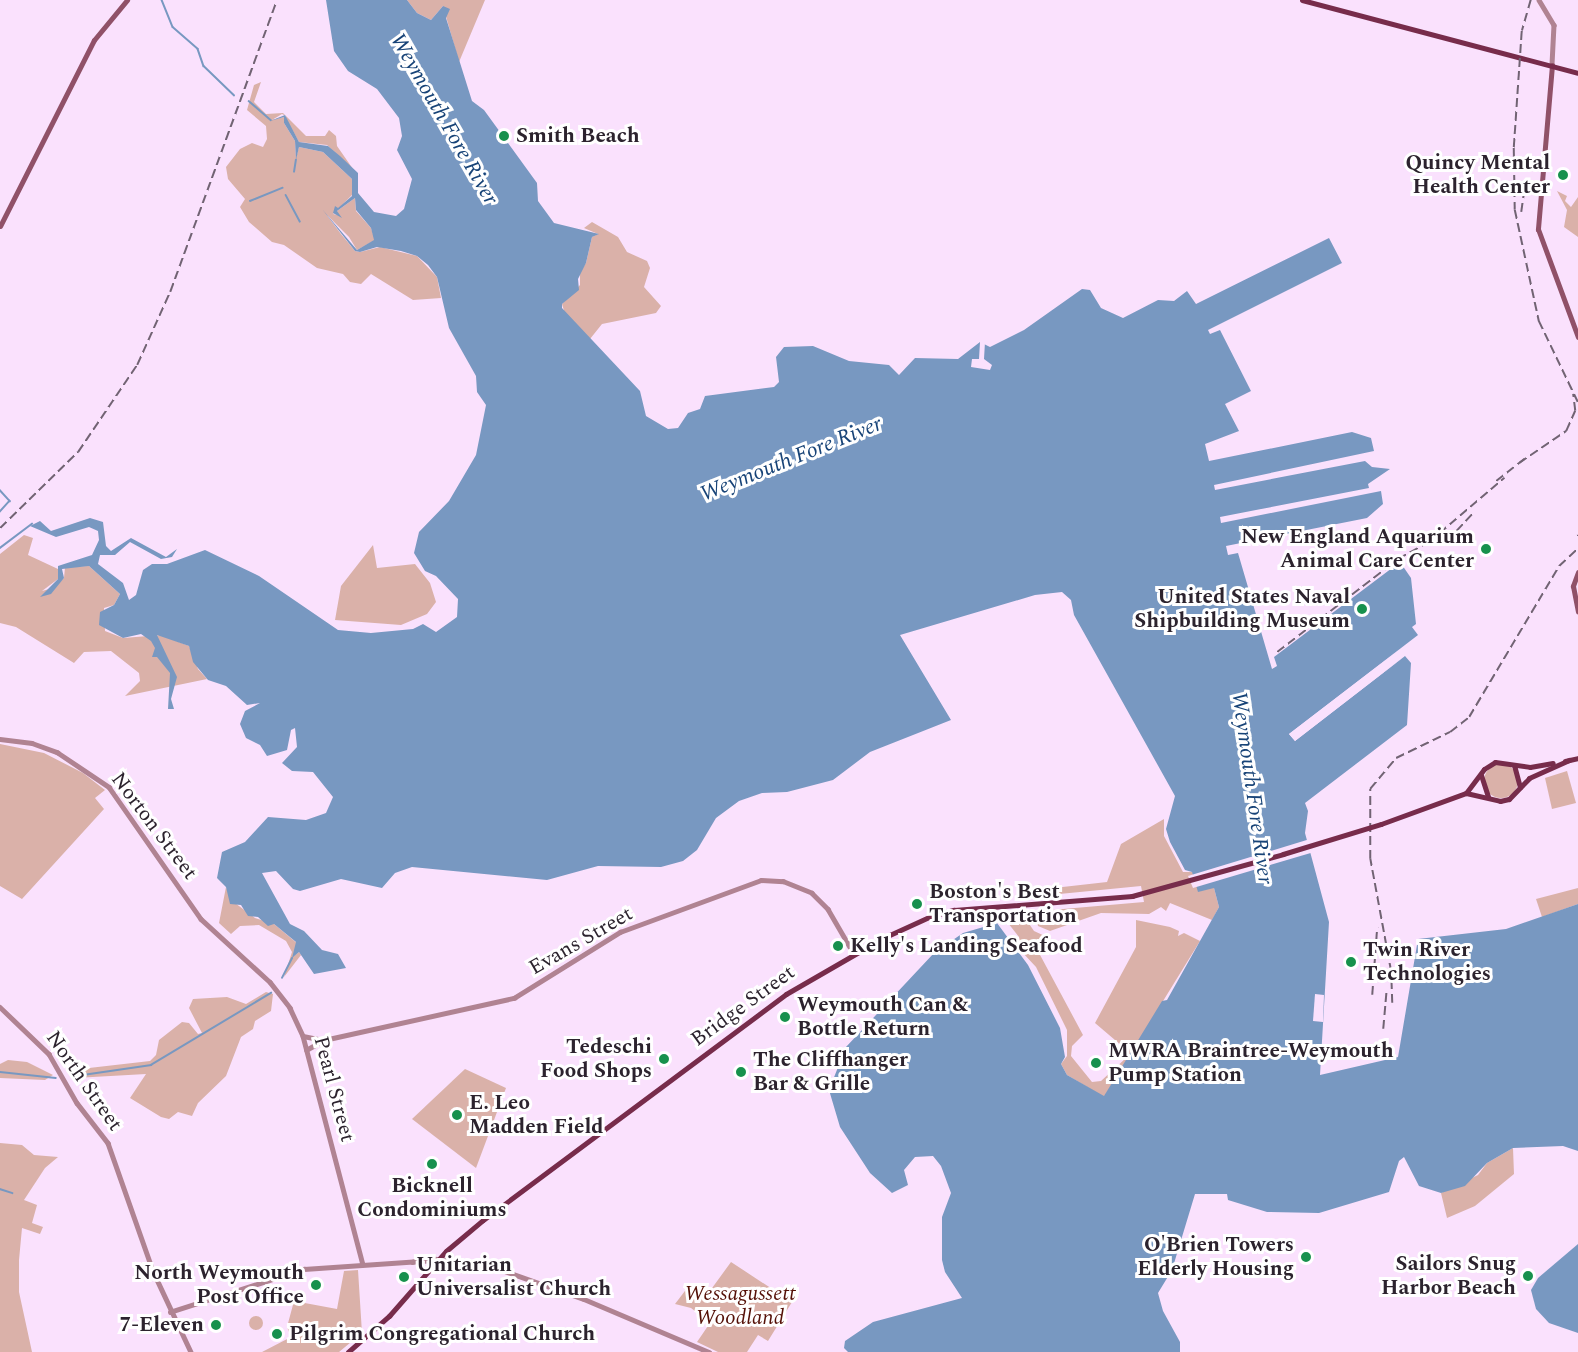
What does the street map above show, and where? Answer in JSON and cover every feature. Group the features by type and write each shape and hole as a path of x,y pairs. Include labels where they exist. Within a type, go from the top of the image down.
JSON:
{"main road":[{"path":"0,226 94,40 127,0"},
{"path":"1302,0 1578,73"},
{"path":"1552,65 1538,229 1578,337"},
{"path":"1578,572 1573,586 1578,612"},
{"path":"1569,760 1535,775 1503,801 1466,793 1482,773 1495,762 1530,767 1578,758"},
{"path":"1513,764 1520,777 1520,789"},
{"path":"1482,773 1481,784 1489,798"},
{"name":"Bridge Street","path":"348,1352 389,1316 438,1260 483,1220 656,1089 804,982 910,924 954,910 1132,896 1243,866 1381,824 1466,793"}],"street":[{"path":"1539,0 1554,25 1552,65"},
{"name":"Norton Street","path":"0,739 32,743 57,752 109,787 201,919 230,947"},
{"name":"Evans Street","path":"306,1050 324,1040 514,998 620,932 760,880 783,880 812,893 828,909 854,954"},
{"name":"Pearl Street","path":"230,947 280,994 303,1036 363,1264"},
{"name":"North Street","path":"0,1007 49,1054 77,1103 106,1138 126,1204 170,1312 191,1352"},
{"name":"Evans Street","path":"303,1036 324,1040"},
{"path":"170,1312 304,1269 412,1262 423,1258 482,1263 529,1278 709,1352"},
{"path":"412,1262 419,1264 438,1260"},
{"path":"419,1264 423,1278"}],"green space":[{"path":"407,0 485,0 459,62 443,6 431,20 417,13"},
{"path":"261,82 254,102 266,114 283,113 286,116 282,114 272,120 284,117 284,123 295,141 296,158 299,147 323,152 352,179 352,195 333,214 338,215 337,211 355,198 356,211 371,228 375,240 357,250 349,237 326,214 355,251 380,247 417,256 437,277 441,298 413,300 371,274 361,284 350,282 343,274 317,268 284,245 272,242 249,222 240,207 245,199 228,179 226,167 240,149 252,143 263,147 267,139 266,126 247,110 254,85"},
{"path":"286,116 306,136 325,136 329,130 336,136 337,146 353,169 327,145 299,142 289,124 285,122"},
{"path":"1557,191 1567,196 1565,201 1571,207 1578,197 1578,237 1564,227 1567,210"},
{"path":"592,222 618,237 627,252 647,261 650,268 644,287 661,306 656,313 602,324 590,339 565,314 562,304 580,285 580,272 586,263 592,237 598,234 584,228"},
{"path":"24,535 33,538 28,555 58,569 58,579 42,591 53,588 64,578 65,567 89,566 120,594 114,605 104,608 105,631 123,638 161,635 189,646 198,669 207,679 125,696 140,681 139,673 111,651 84,652 74,663 16,627 0,623 0,554"},
{"path":"373,545 377,568 415,564 430,583 436,602 427,614 401,625 335,620 341,586"},
{"path":"0,744 44,753 83,773 105,790 95,798 104,809 22,899 0,886"},
{"path":"1501,764 1513,769 1518,781 1513,793 1501,798 1489,793 1484,781 1489,769"},
{"path":"1567,771 1576,803 1552,809 1545,778"},
{"path":"1164,819 1164,836 1183,872 1192,872 1214,888 1219,907 1212,920 1170,903 1166,911 1161,907 1149,914 1101,913 1050,931 1038,926 1036,917 1040,911 1144,902 1141,886 1039,896 1036,890 1107,882 1121,844"},
{"path":"226,887 231,900 255,918 274,924 298,944 294,956 299,952 301,955 284,977 292,952 286,941 259,925 240,926 231,934 219,923"},
{"path":"1578,888 1578,904 1542,917 1536,899"},
{"path":"1021,912 1034,931 1047,937 1039,947 1039,953 1083,1035 1072,1046 1071,1056 1092,1082 1101,1081 1126,1058 1122,1046 1095,1023 1136,947 1136,920 1170,927 1179,931 1178,936 1184,933 1200,941 1104,1097 1067,1075 1061,1064 1067,1056 1067,1030 1036,967 1022,952 1019,937 1008,923 997,921 996,913"},
{"path":"266,992 273,994 271,1011 255,1021 253,1029 241,1037 226,1076 198,1103 192,1116 178,1112 169,1119 161,1117 130,1098 146,1074 75,1078 89,1068 150,1061 156,1055 159,1040 182,1022 189,1023 198,1034 202,1033 189,1008 193,999 227,997 246,1004"},
{"path":"8,1060 27,1062 53,1075 45,1080 0,1078 0,1064"},
{"name":"E. Leo Madden Field","path":"465,1069 506,1088 476,1168 412,1119"},
{"path":"0,1143 22,1145 34,1155 58,1157 45,1168 24,1200 37,1205 32,1223 43,1227 40,1234 22,1228 19,1260 19,1292 32,1352 0,1352"},
{"path":"1513,1148 1514,1174 1475,1206 1447,1218 1441,1193 1478,1175 1487,1163"},
{"name":"Wessagussett Woodland","path":"731,1262 792,1302 768,1341 758,1335 747,1352 718,1352 697,1342 710,1323 691,1308 675,1304 691,1283 707,1295"},
{"path":"358,1270 362,1333 339,1352 262,1352 291,1337 287,1327 294,1301 337,1309 344,1271"},
{"path":"256,1316 261,1318 263,1323 261,1328 256,1330 251,1328 249,1323 251,1318"}],"water":[{"name":"Weymouth Fore River","path":"326,0 407,0 417,13 431,20 443,6 450,9 446,18 472,101 484,110 537,183 538,201 554,223 599,234 592,237 586,263 578,279 579,290 562,304 562,308 640,391 646,416 668,429 678,428 688,413 700,409 705,396 774,387 779,382 776,357 784,347 813,346 849,361 889,365 899,375 915,358 958,359 980,342 990,347 1024,330 1082,289 1090,290 1101,308 1123,318 1158,300 1174,301 1187,291 1196,304 1329,238 1342,263 1208,330 1210,334 1220,330 1251,391 1225,404 1239,431 1205,444 1209,461 1352,432 1371,438 1374,451 1214,485 1215,490 1365,461 1372,467 1390,469 1368,484 1369,488 1220,517 1221,523 1381,491 1383,504 1367,518 1226,546 1228,555 1238,553 1272,669 1277,666 1274,657 1400,562 1411,578 1416,624 1412,627 1418,635 1289,734 1295,741 1405,656 1411,663 1407,725 1305,803 1308,811 1305,833 1329,922 1320,1075 1398,1057 1418,939 1506,929 1578,904 1578,1151 1563,1146 1513,1148 1487,1163 1465,1186 1441,1193 1419,1186 1404,1157 1399,1161 1389,1192 1319,1213 1267,1212 1228,1200 1227,1194 1195,1194 1172,1270 1158,1293 1163,1311 1180,1342 1180,1352 848,1352 844,1348 845,1341 873,1322 962,1298 945,1272 942,1260 942,1217 951,1193 941,1166 933,1156 915,1157 904,1170 908,1185 892,1193 870,1173 840,1127 829,1090 846,1047 934,953 963,933 997,923 1028,965 1060,1028 1065,1057 1061,1064 1067,1075 1104,1096 1162,1001 1167,1000 1219,907 1214,888 1198,892 1192,872 1185,870 1170,842 1166,829 1175,796 1074,615 1071,600 1062,592 1035,595 900,635 951,720 870,752 833,780 787,792 762,793 739,801 716,818 697,850 683,861 661,867 598,866 547,880 412,867 395,873 382,888 341,879 300,891 293,889 276,871 262,873 290,924 304,931 322,950 338,954 346,968 314,974 299,952 292,958 296,942 274,924 268,926 258,917 248,916 241,905 230,904 226,887 217,878 222,852 245,842 268,817 306,820 326,813 333,797 313,772 292,771 282,763 297,747 295,728 291,730 287,750 267,756 260,745 246,738 240,724 245,711 260,703 247,705 226,686 208,680 193,662 189,646 157,635 177,677 171,699 174,709 168,709 170,673 157,657 152,657 155,648 151,641 141,634 123,638 99,625 100,612 114,605 120,594 89,566 62,569 64,578 51,594 40,597 58,579 58,566 92,555 99,540 98,531 89,527 56,537 30,526 40,521 51,531 90,518 103,522 106,546 111,551 131,538 166,557 177,549 172,557 161,559 130,542 115,555 100,555 98,564 123,583 129,600 136,595 143,570 152,564 167,564 205,550 259,576 338,630 371,633 413,629 423,624 436,632 457,617 458,599 436,576 425,571 414,553 419,532 449,501 476,455 486,405 477,392 476,376 449,328 437,277 428,265 417,256 401,251 377,247 360,252 355,251 322,209 357,250 374,240 371,228 356,210 355,198 337,211 342,218 333,213 335,206 338,208 352,196 352,179 323,152 299,147 296,160 295,141 284,123 284,117 270,121 285,115 299,142 328,146 340,156 358,173 358,193 374,212 396,216 404,209 412,179 397,150 402,136 399,118 377,89 348,71 334,51"},
{"path":"1578,1244 1578,1333 1549,1323 1536,1309 1531,1290 1538,1278"}],"pier":[{"path":"980,342 985,342 984,359 992,365 990,370 971,367 972,359 979,359"},
{"path":"1400,649 1293,734 1296,737 1405,656 1295,741 1289,734"},
{"path":"1310,839 1314,852 1193,888 1188,876"},
{"path":"1315,994 1324,995 1323,1022 1313,1021"}],"waterway":[{"path":"162,0 173,27 198,49 204,66 234,95"},
{"path":"249,101 271,120"},
{"path":"294,172 296,160"},
{"path":"250,201 282,188"},
{"path":"286,195 300,221"},
{"path":"0,490 10,501 0,512"},
{"path":"0,548 32,524"},
{"path":"282,978 292,958"},
{"path":"76,1076 151,1065 271,993"},
{"path":"0,1072 56,1078"},
{"path":"0,1189 12,1193"}],"railway":[{"path":"0,528 78,452 137,365 170,292 277,0"},
{"path":"1531,0 1522,31 1514,148 1515,210 1539,321 1578,402"},
{"path":"1521,212 1524,191"},
{"path":"1519,463 1566,431 1575,411 1573,394"},
{"path":"1496,481 1524,459"},
{"path":"1277,652 1398,559 1429,542 1504,478"},
{"path":"1447,541 1474,512"},
{"path":"1392,1003 1391,972 1370,859 1370,789 1396,758 1450,732 1469,717 1559,566 1578,548"},
{"path":"1372,995 1377,927"},
{"path":"1383,1029 1386,991"}],"place":[{"name":"Smith Beach","path":"504,136"},
{"name":"Quincy Mental Health Center","path":"1563,175"},
{"name":"New England Aquarium Animal Care Center","path":"1486,549"},
{"name":"United States Naval Shipbuilding Museum","path":"1362,609"},
{"name":"Boston's Best Transportation","path":"917,904"},
{"name":"Kelly's Landing Seafood","path":"838,946"},
{"name":"Twin River Technologies","path":"1351,962"},
{"name":"Weymouth Can & Bottle Return","path":"785,1017"},
{"name":"Tedeschi Food Shops","path":"664,1059"},
{"name":"MWRA Braintree-Weymouth Pump Station","path":"1096,1063"},
{"name":"The Cliffhanger Bar & Grille","path":"741,1072"},
{"name":"E. Leo Madden Field","path":"457,1115"},
{"name":"Bicknell Condominiums","path":"432,1164"},
{"name":"O'Brien Towers Elderly Housing","path":"1306,1257"},
{"name":"Sailors Snug Harbor Beach","path":"1528,1276"},
{"name":"Unitarian Universalist Church","path":"404,1277"},
{"name":"North Weymouth Post Office","path":"316,1285"},
{"name":"7-Eleven","path":"216,1325"},
{"name":"Pilgrim Congregational Church","path":"277,1334"}]}
